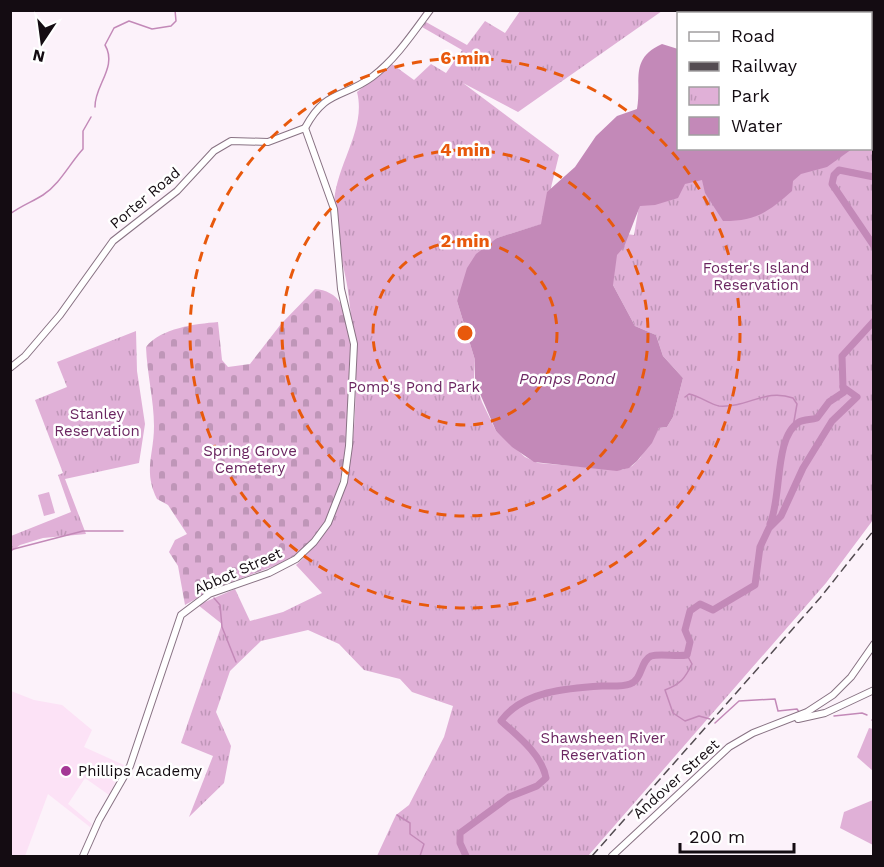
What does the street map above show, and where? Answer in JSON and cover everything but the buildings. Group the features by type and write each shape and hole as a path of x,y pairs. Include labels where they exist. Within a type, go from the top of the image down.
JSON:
{"street":[{"path":"305,128 317,108 326,100 359,85 381,69 430,10"},
{"name":"Porter Road","path":"10,368 49,329 116,237 177,191 214,151 231,141 275,141 305,128"},
{"name":"Abbot Street","path":"83,856 99,820 130,766 182,615 209,594 269,573 296,558 314,542 328,523 344,482 349,446 354,344 341,289 334,209 305,128"},
{"name":"Andover Street","path":"612,856 717,756 753,733 792,720 832,696 851,676 873,644"},
{"path":"792,720 817,716 873,690"},
{"path":"832,696 839,707"},
{"path":"820,705 839,707"}],"shaded area":[{"name":"Phillips Academy","path":"11,691 34,700 62,705 92,730 84,747 124,765 109,795 85,778 68,804 92,824 90,827 48,794 25,856 11,856"}],"green space":[{"path":"678,10 870,11 870,12 678,12"},
{"path":"520,11 662,11 518,112 463,83 559,155 542,224 497,238 457,301 475,360 474,379 482,402 496,431 525,457 538,463 622,470 632,466 640,458 659,428 667,427 673,417 683,378 663,356 656,335 635,326 613,285 567,226 634,235 642,188 706,150 872,150 873,62 873,520 826,583 588,856 377,856 396,815 409,805 444,737 453,706 412,692 400,679 364,670 339,644 308,630 261,641 230,671 216,712 231,746 224,783 189,817 213,756 181,743 222,624 198,605 235,589 250,621 283,612 322,593 296,565 319,539 336,508 347,474 353,437 355,361 346,280 335,227 334,206 335,191 358,120 357,92 392,64 414,80 431,64 446,73 462,50 422,27 426,22 467,45 485,21 505,33"},
{"name":"Spring Grove Cemetery","path":"315,289 330,293 341,304 347,320 350,343 350,402 347,433 339,486 334,503 326,521 314,537 285,562 215,588 185,605 178,566 169,552 175,540 187,534 168,505 157,499 151,480 154,416 146,347 160,335 169,331 218,322 222,360 228,367 250,364 281,324"},
{"name":"Stanley Reservation","path":"136,331 137,371 145,424 139,463 65,479 86,534 43,538 20,545 11,552 11,536 71,512 58,475 63,473 35,400 67,387 57,362"},
{"path":"49,492 55,513 44,516 38,495"},
{"path":"869,728 873,729 873,771 857,757"},
{"path":"873,800 873,845 840,828 844,812"}],"water":[{"name":"Pomps Pond","path":"662,44 677,49 677,150 851,150 827,167 801,174 793,181 792,191 769,210 753,217 723,221 705,193 702,180 685,184 678,198 655,205 640,206 624,247 617,255 613,285 635,326 656,335 663,356 683,378 673,417 667,427 659,428 652,443 629,468 617,471 534,462 512,447 496,431 475,382 475,360 457,301 467,268 476,254 497,238 541,224 547,192 575,167 596,136 617,116 637,109 639,71 645,56"}],"waterway":[{"path":"95,107 109,61 105,45 114,28 129,21 152,29 171,26 176,21 175,10"},
{"path":"10,214 43,195 60,179 83,149 83,131 91,117"},
{"path":"874,177 839,170 834,175 832,184 874,246"},
{"path":"466,856 460,843 460,833 509,797 537,786 546,778 534,754 501,721 510,711 533,697 547,693 575,688 630,684 637,678 647,658 659,655 687,655 690,642 685,630 690,611 700,604 713,610 755,585 760,547 769,528 781,516 803,468 832,421 857,397 843,387 842,356 874,321"},
{"path":"770,524 774,512 782,454 791,430 801,421 817,418 829,402 844,392 843,387"},
{"path":"685,397 689,394 693,395 719,406 729,406 774,395 793,398 797,404 793,427"},
{"path":"10,550 83,531 123,531"},
{"path":"214,598 220,605 222,627 236,662"},
{"path":"687,655 692,664 687,673 679,683 665,690 673,713 685,721 699,716 710,719"},
{"path":"715,723 739,701 775,699 778,711 797,709 799,712"},
{"path":"834,716 862,713 867,715"},
{"path":"397,815 410,823 410,834 424,844 420,856"}],"railway":[{"path":"592,856 820,598 874,530"}],"place":[{"name":"Phillips Academy","path":"66,771"}],"park label":[{"name":"Foster's Island Reservation","path":"756,276"},
{"name":"Pomp's Pond Park","path":"414,387"},
{"name":"Shawsheen River Reservation","path":"603,746"}]}
